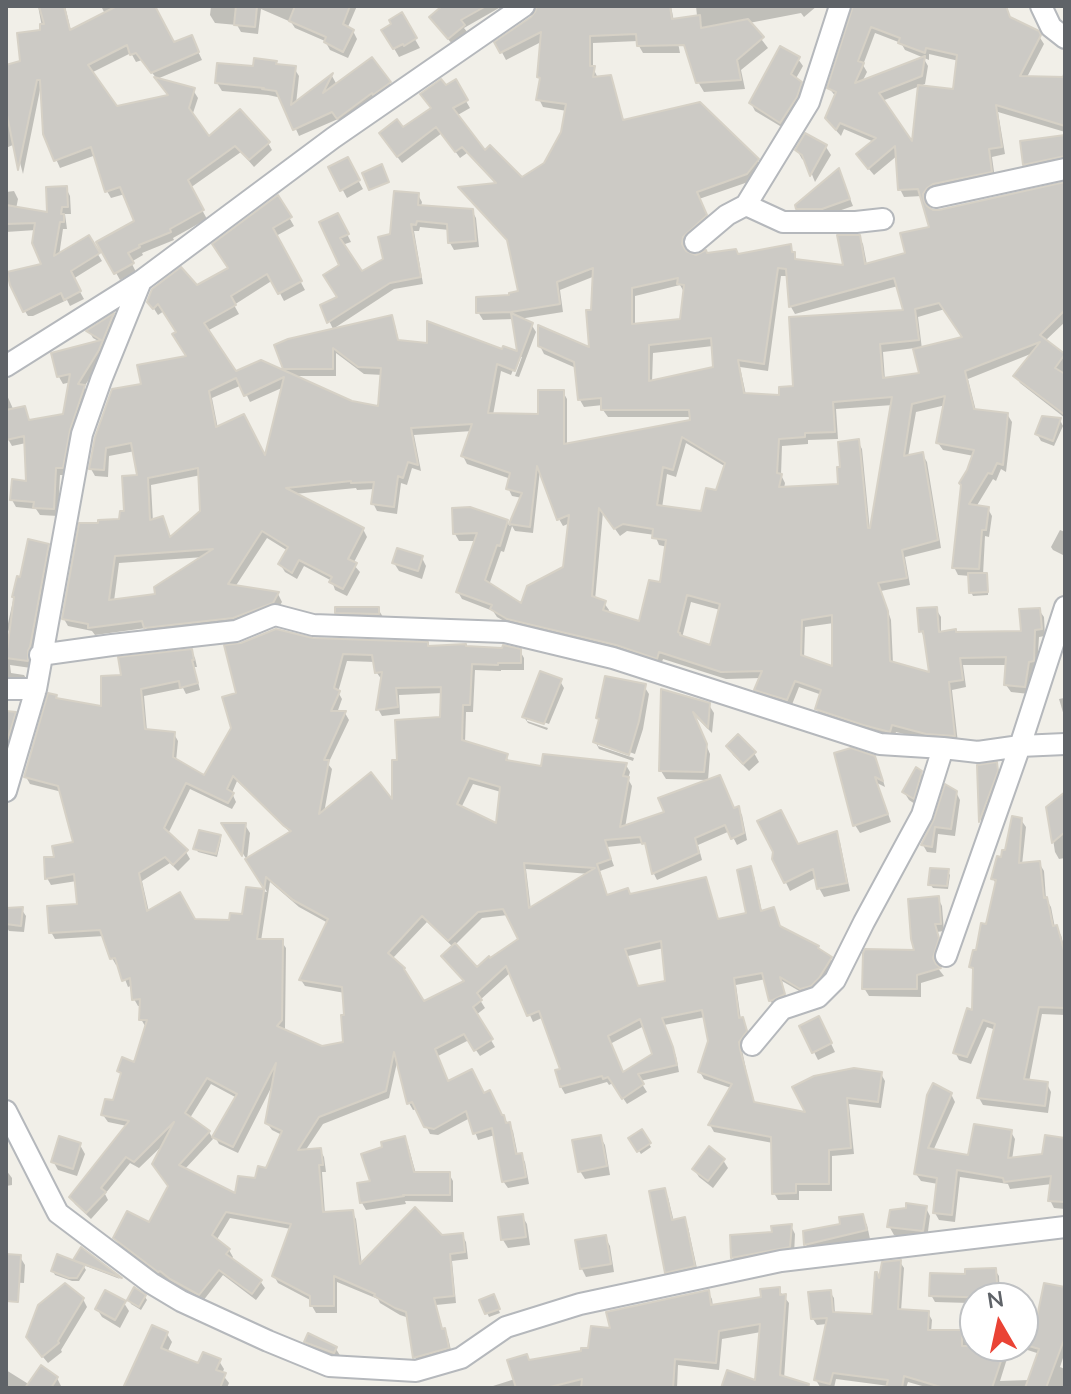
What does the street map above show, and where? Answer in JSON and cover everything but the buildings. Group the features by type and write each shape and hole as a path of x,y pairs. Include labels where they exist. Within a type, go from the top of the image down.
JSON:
{"street":[{"path":"6,366 141,281 333,138 524,6"},
{"path":"695,242 727,215 746,205 809,102 840,6"},
{"path":"1041,6 1051,27 1065,38"},
{"path":"936,197 1065,169"},
{"path":"746,205 783,222 883,219"},
{"path":"6,791 36,689 82,434 141,281"},
{"path":"946,956 1065,607"},
{"path":"40,655 236,631 275,615 313,625 505,632 613,658 880,744 978,752 1065,744"},
{"path":"6,689 36,689"},
{"path":"752,1045 782,1009 818,997 835,980 922,815 943,748"},
{"path":"6,1111 58,1213 151,1283 181,1301 329,1366 416,1371 461,1358 506,1327 580,1304 781,1261 1065,1227"}]}
